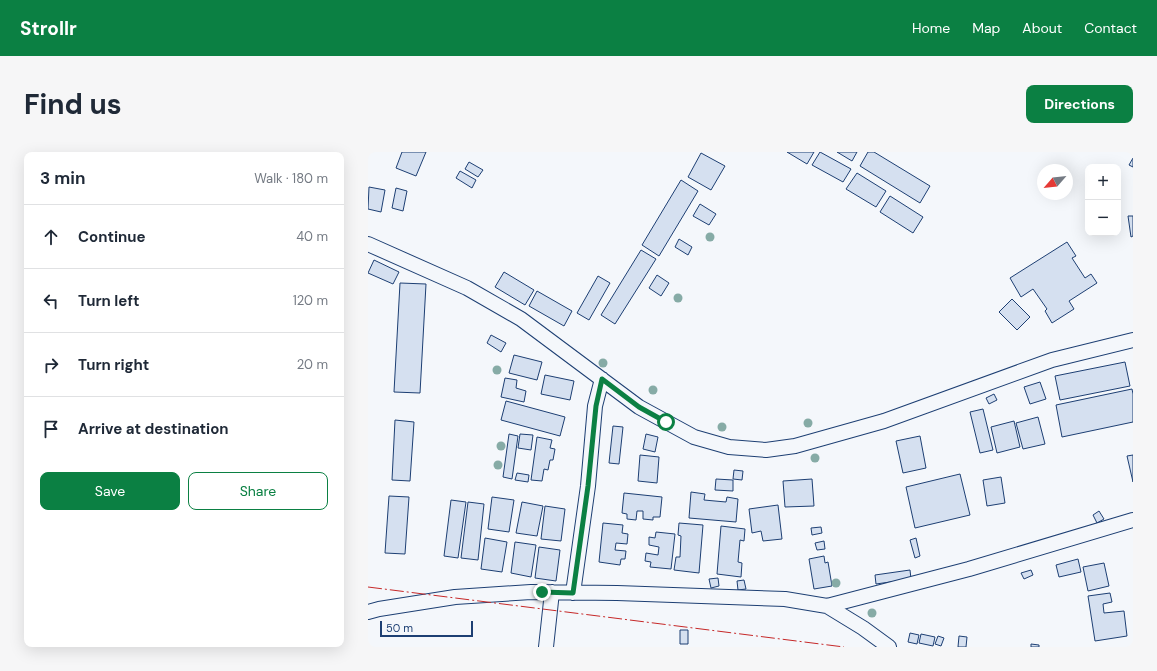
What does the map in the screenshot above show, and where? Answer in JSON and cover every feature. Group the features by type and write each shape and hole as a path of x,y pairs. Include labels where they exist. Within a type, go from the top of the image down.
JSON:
{"street":[{"path":"368,244 467,288 521,319 639,407 694,437 730,448 766,450 795,446 884,421 1052,360 1133,340"},
{"path":"573,593 588,486 596,406 602,379"},
{"path":"827,606 969,569 1133,520"},
{"path":"368,612 456,597 531,592 617,593 785,599 827,606 863,628 889,647"},
{"path":"546,647 552,592"}],"building":[{"path":"402,152 426,152 416,176 396,168"},
{"path":"787,152 814,152 807,164"},
{"path":"820,152 851,169 843,182 812,165"},
{"path":"837,152 857,152 852,161"},
{"path":"868,152 874,152 930,186 920,203 860,166"},
{"path":"701,153 725,166 711,190 688,177"},
{"path":"1133,158 1133,167 1129,165"},
{"path":"469,162 483,170 478,177 465,169"},
{"path":"460,171 476,180 472,188 456,178"},
{"path":"857,173 886,191 876,207 846,189"},
{"path":"681,180 698,191 659,256 642,245"},
{"path":"369,187 385,190 381,212 368,209"},
{"path":"396,188 407,191 403,211 392,208"},
{"path":"890,196 923,217 913,233 880,212"},
{"path":"700,204 716,214 709,225 693,216"},
{"path":"1128,216 1133,216 1133,236 1131,237"},
{"path":"679,239 692,247 688,255 675,247"},
{"path":"1067,242 1076,256 1072,258 1085,278 1091,274 1097,283 1069,301 1074,309 1052,323 1045,311 1047,309 1033,289 1021,297 1010,278"},
{"path":"641,250 656,259 615,324 601,315"},
{"path":"374,260 399,272 393,284 368,273"},
{"path":"504,272 534,290 525,305 495,287"},
{"path":"657,275 669,283 661,296 649,288"},
{"path":"598,276 610,283 589,320 577,313"},
{"path":"400,283 426,284 420,393 394,392"},
{"path":"537,291 572,311 564,326 529,306"},
{"path":"1012,299 1030,317 1017,330 999,312"},
{"path":"491,335 506,343 501,352 487,343"},
{"path":"514,355 542,362 537,380 509,373"},
{"path":"1125,362 1130,386 1060,400 1055,376"},
{"path":"545,375 574,381 570,400 541,394"},
{"path":"505,378 517,380 516,388 526,391 524,402 501,397"},
{"path":"1040,382 1046,399 1030,404 1024,387"},
{"path":"1132,389 1133,422 1062,437 1056,405"},
{"path":"994,394 997,400 989,404 986,398"},
{"path":"506,401 565,417 560,436 501,420"},
{"path":"983,409 993,450 980,453 970,412"},
{"path":"1038,417 1045,444 1023,449 1016,423"},
{"path":"395,420 414,422 410,481 392,480"},
{"path":"1014,421 1020,447 997,453 991,427"},
{"path":"613,426 623,427 619,464 609,463"},
{"path":"509,434 518,436 512,479 503,477"},
{"path":"520,434 533,435 531,450 518,448"},
{"path":"646,434 658,437 655,452 643,449"},
{"path":"920,436 926,468 903,473 896,441"},
{"path":"537,437 552,440 550,448 555,449 553,460 550,460 548,470 544,469 542,481 531,480"},
{"path":"640,455 659,457 657,483 638,481"},
{"path":"1133,455 1133,482 1127,456"},
{"path":"734,470 743,471 742,480 733,479"},
{"path":"517,473 529,475 528,482 515,480"},
{"path":"960,474 970,515 915,528 906,487"},
{"path":"1001,477 1005,503 987,506 983,480"},
{"path":"716,479 733,480 733,491 715,490"},
{"path":"812,479 814,506 785,507 783,481"},
{"path":"691,492 705,494 704,500 726,502 727,497 738,499 736,522 689,518"},
{"path":"624,493 662,497 660,517 653,517 653,520 643,519 643,511 637,511 636,520 627,519 627,514 622,513"},
{"path":"389,496 409,497 405,554 385,553"},
{"path":"492,497 514,500 509,532 488,529"},
{"path":"451,500 466,502 458,558 444,556"},
{"path":"468,502 484,504 478,560 461,558"},
{"path":"522,502 543,506 537,536 516,533"},
{"path":"778,505 782,539 763,541 761,531 752,533 749,509"},
{"path":"545,506 565,509 561,541 541,539"},
{"path":"1099,511 1104,519 1097,523 1093,515"},
{"path":"603,523 623,525 622,533 628,534 627,544 616,543 615,550 626,551 625,559 621,559 620,565 599,562"},
{"path":"679,523 703,525 699,573 674,570 676,557 680,557 681,536 678,535"},
{"path":"721,526 745,529 744,541 740,540 738,562 742,563 741,577 717,574"},
{"path":"821,527 822,533 812,535 811,528"},
{"path":"656,532 675,534 671,569 650,567 651,562 645,561 646,553 658,555 659,547 649,545 649,537 655,538"},
{"path":"485,538 507,542 502,572 481,569"},
{"path":"916,538 920,556 915,558 910,540"},
{"path":"824,541 825,549 817,550 815,543"},
{"path":"515,542 536,545 531,577 511,573"},
{"path":"539,547 560,550 556,581 535,578"},
{"path":"824,556 825,563 828,562 832,586 814,589 809,559"},
{"path":"1078,559 1081,572 1059,577 1056,565"},
{"path":"1104,563 1109,586 1088,591 1083,567"},
{"path":"910,570 911,579 876,584 875,575"},
{"path":"1031,570 1033,575 1024,579 1021,573"},
{"path":"718,578 719,586 711,588 709,579"},
{"path":"744,580 746,589 738,590 737,581"},
{"path":"1110,593 1112,602 1103,604 1104,613 1124,611 1127,636 1095,641 1088,596"},
{"path":"680,630 688,630 688,644 680,644"},
{"path":"910,633 919,635 917,644 908,642"},
{"path":"921,634 935,637 933,646 919,643"},
{"path":"938,636 944,638 941,646 935,644"},
{"path":"959,636 967,637 966,647 958,647"},
{"path":"1031,644 1039,645 1039,647 1031,647"}],"power":[{"path":"368,587 844,647"}],"route":[{"path":"542,592 573,593 588,486 596,406 602,379 639,407 666,422"}]}
